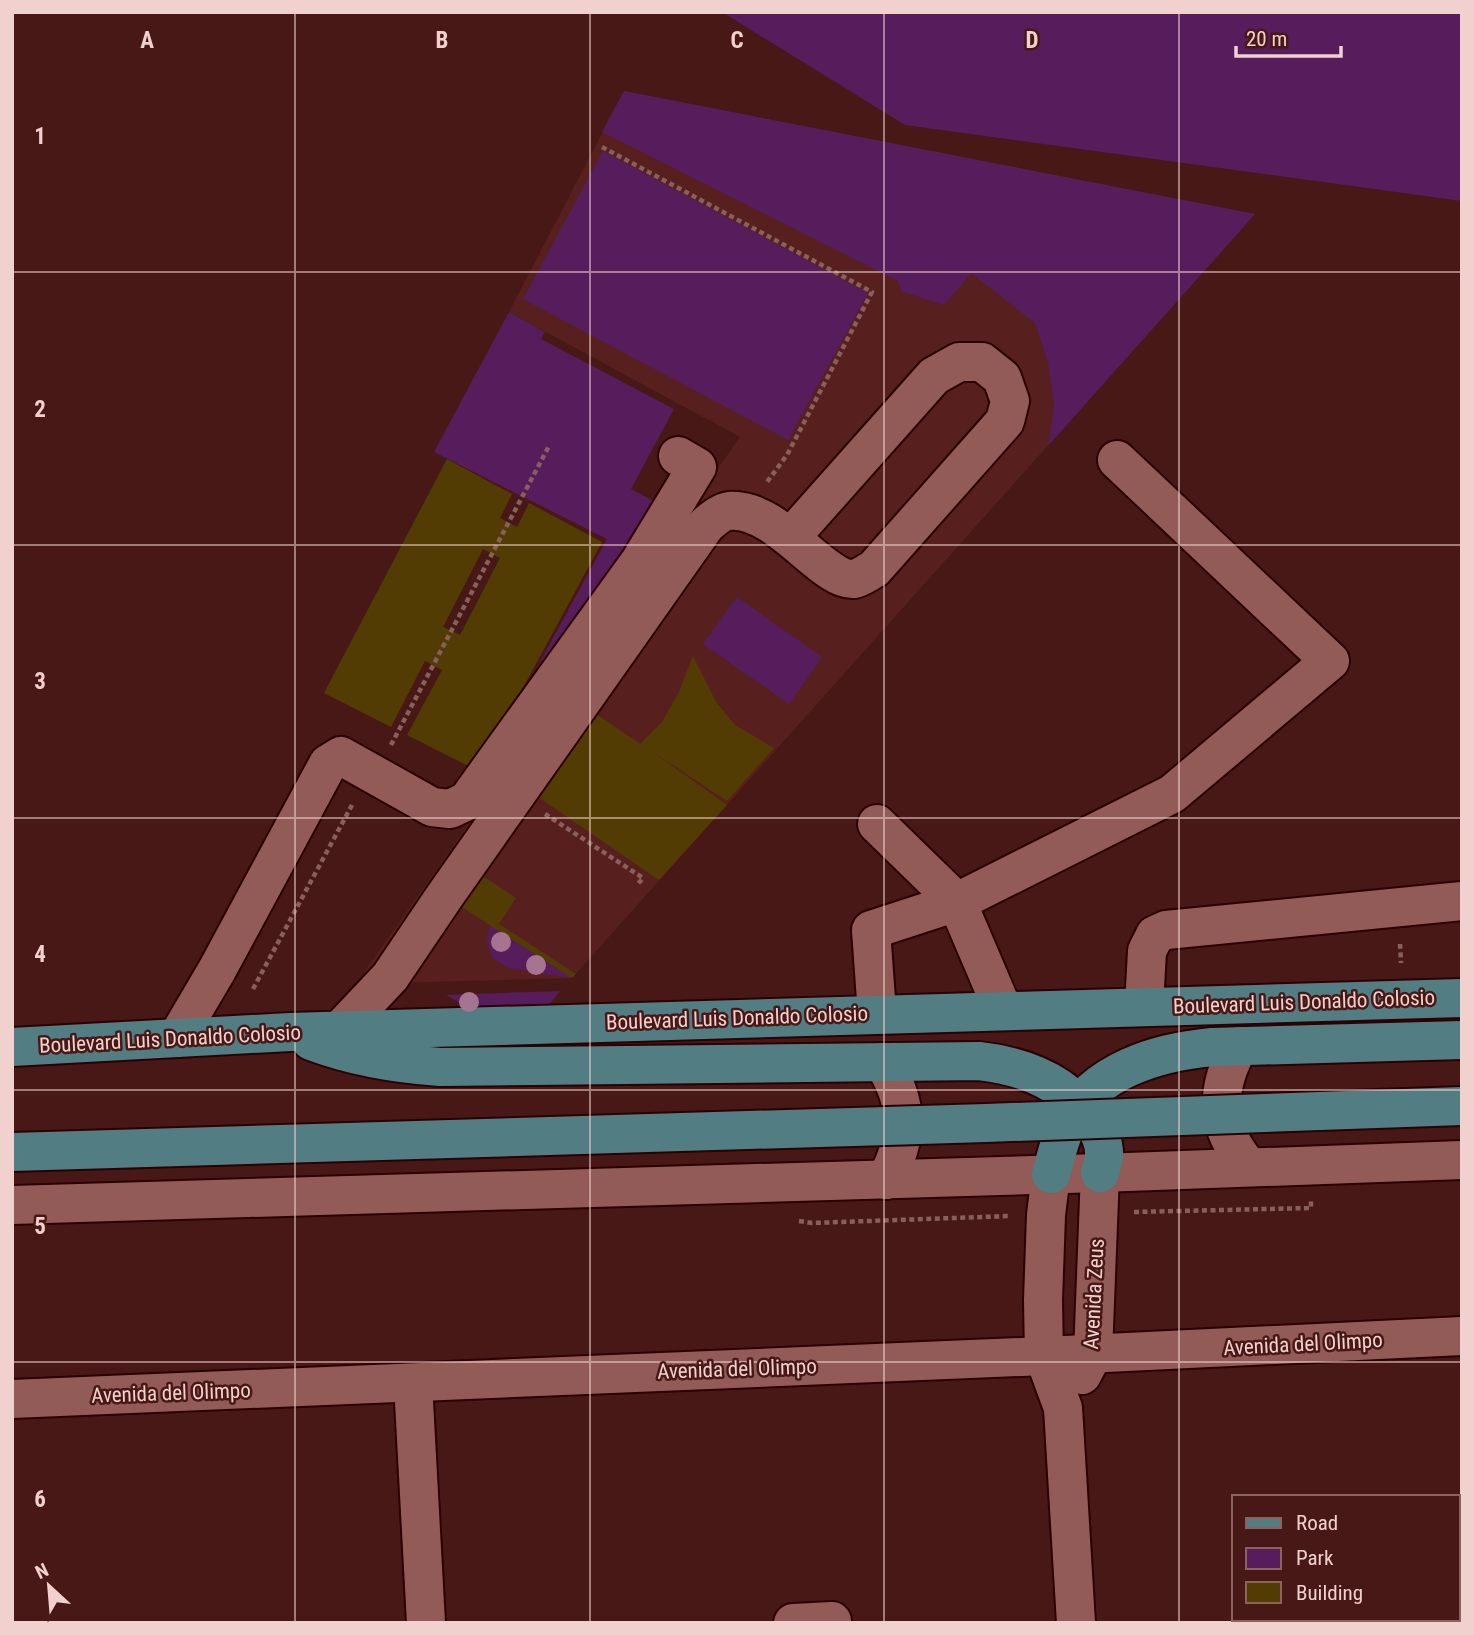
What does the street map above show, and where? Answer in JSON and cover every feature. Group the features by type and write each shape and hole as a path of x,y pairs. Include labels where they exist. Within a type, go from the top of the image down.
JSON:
{"main road":[{"name":"Boulevard Luis Donaldo Colosio","path":"12,1047 290,1032 1462,998"},
{"path":"290,1032 364,1058 440,1067 979,1061 998,1063 1034,1073 1067,1093 1079,1105 1097,1128 1102,1142 1104,1156 1100,1173"},
{"path":"1051,1174 1067,1123 1079,1105 1112,1076 1148,1060 1191,1049 1462,1040"},
{"path":"12,1152 1462,1106"}],"street":[{"path":"339,1031 390,977 706,525 726,511 753,513 791,537 835,574 854,579 874,569 1005,421 1010,401 1002,378 982,362 959,362 934,376 791,537"},
{"path":"177,1038 217,970 328,764 341,756 432,807 450,809 467,801 640,561 697,467 678,456"},
{"path":"877,1014 871,930 957,902 1172,794 1329,660 1117,460"},
{"path":"877,824 957,902 1003,1010"},
{"path":"1144,1006 1147,951 1155,935 1166,930 1462,901"},
{"path":"1239,1046 1229,1065 1221,1105 1230,1139 1249,1167"},
{"path":"883,1062 895,1080 904,1122 896,1161 886,1180"},
{"path":"12,1205 886,1180 1462,1160"},
{"name":"Avenida Zeus","path":"1063,1408 1093,1354 1100,1173"},
{"path":"1051,1174 1046,1215 1043,1288 1044,1356 1063,1408 1076,1623"},
{"name":"Avenida del Olimpo","path":"12,1399 1462,1336"},
{"path":"412,1383 426,1623"},
{"path":"793,1623 832,1621"}],"path":[{"path":"603,148 872,292 788,455 765,485"},
{"path":"253,989 370,772 384,759 549,446"},
{"path":"538,824 546,814 643,878 637,885"},
{"path":"1149,1212 1311,1208"}],"shaded area":[{"path":"624,91 1255,214 572,978 356,984 740,437 509,312"}],"green space":[{"path":"722,12 1462,12 1462,201 905,125"},
{"path":"624,91 1255,214 1048,446 1054,405 1048,362 1035,323 971,273 944,305 901,291 898,281 602,132"},
{"path":"603,151 868,293 788,440 523,299"},
{"path":"509,312 545,332 541,339 674,409 631,489 652,500 655,508 481,770 607,539 434,452"},
{"path":"737,597 822,657 789,704 703,644"},
{"path":"490,925 572,978 509,968 492,958 487,942"},
{"path":"560,991 549,1005 469,1008 446,995"}],"building":[{"path":"447,459 512,494 500,518 517,527 529,503 602,542 478,771 407,735 442,670 425,661 391,727 324,693","holes":["483,549 500,558 460,635 443,627"]},
{"path":"693,656 716,702 735,725 774,748 727,801 653,752 727,805 659,880 506,775 564,692 640,744 662,722 679,692"},
{"path":"481,875 516,898 499,924 576,974 572,978 460,906"}]}
